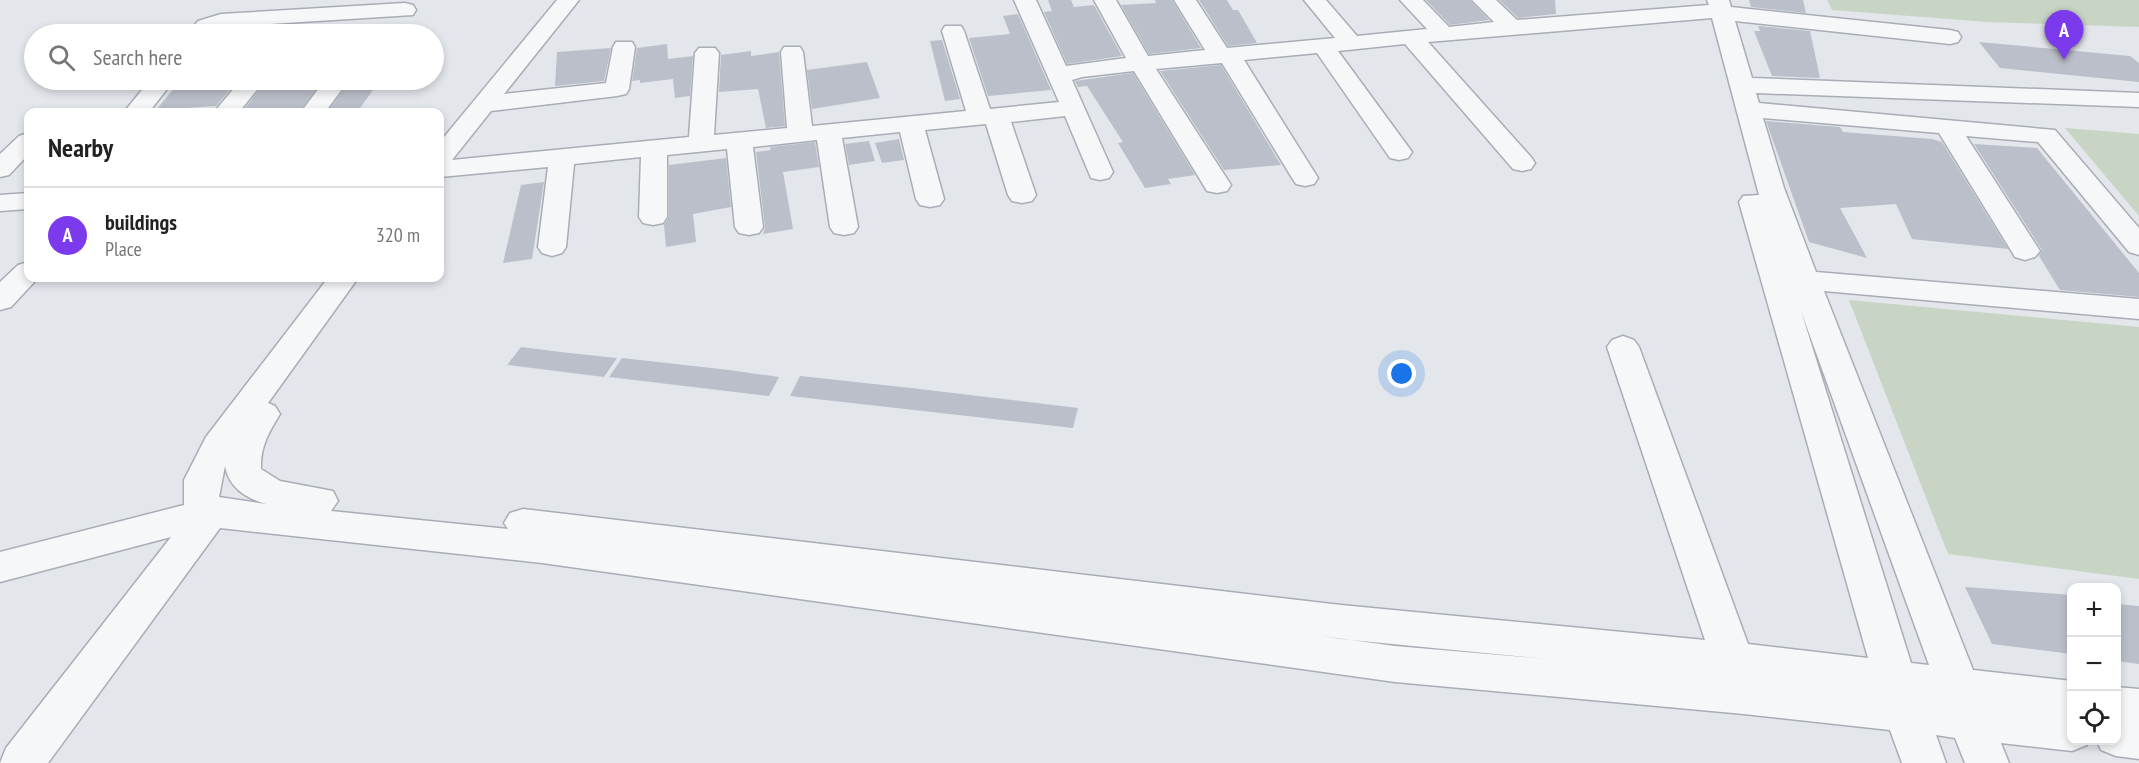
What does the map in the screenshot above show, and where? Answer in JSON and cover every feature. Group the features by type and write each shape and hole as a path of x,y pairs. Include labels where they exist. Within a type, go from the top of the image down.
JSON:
{"street":[{"path":"444,154 568,0"},
{"path":"1025,0 1100,172"},
{"path":"1105,0 1217,185"},
{"path":"1185,0 1305,178"},
{"path":"1315,0 1351,43"},
{"path":"1411,0 1444,33"},
{"path":"1483,0 1512,27"},
{"path":"212,24 293,8 376,6 405,10"},
{"path":"1059,77 1077,70 1711,6 1950,37"},
{"path":"1711,6 1744,97 1749,149 1804,280 1987,763"},
{"path":"1711,6 1901,696 1923,763"},
{"path":"952,31 1022,195"},
{"path":"1411,37 1522,163"},
{"path":"1323,46 1399,152"},
{"path":"483,104 617,89 624,47"},
{"path":"792,52 800,134"},
{"path":"701,144 707,54"},
{"path":"139,108 154,90"},
{"path":"229,108 245,90"},
{"path":"316,108 330,90"},
{"path":"1744,97 2139,100"},
{"path":"1744,97 1948,127 2046,135 2139,246"},
{"path":"444,169 1074,108"},
{"path":"911,124 930,199"},
{"path":"1948,127 2025,251"},
{"path":"828,132 844,227"},
{"path":"739,140 749,227"},
{"path":"0,169 24,145"},
{"path":"653,217 654,148"},
{"path":"552,247 562,157"},
{"path":"0,300 24,275"},
{"path":"1804,280 2139,309"},
{"path":"340,282 218,446 202,476 200,489 201,503 211,513 1254,628"},
{"path":"356,282 247,437 242,448 245,472 258,487 271,494 1342,640 1964,703 2067,700"},
{"path":"1623,347 1733,660"},
{"path":"0,567 211,513 271,494"},
{"path":"22,763 211,513"},
{"path":"1342,640 1733,660 1901,696"},
{"path":"1964,703 2067,730"},
{"path":"2121,706 2139,708"},
{"path":"2121,737 2139,739"}],"green space":[{"path":"1827,0 2139,0 2139,27 1987,22 1832,10"},
{"path":"2065,128 2139,134 2139,216"},
{"path":"1849,300 2139,327 2139,579 1948,554"}],"building":[{"path":"1048,0 1071,0 1074,7 1094,5 1122,56 1067,64 1044,12 1052,11"},
{"path":"1155,0 1172,0 1201,48 1149,54 1121,5 1156,3"},
{"path":"1199,0 1227,0 1233,10 1238,10 1257,43 1228,46"},
{"path":"1426,0 1470,0 1489,20 1450,25"},
{"path":"1499,0 1555,0 1556,14 1518,18"},
{"path":"1749,0 1803,0 1806,13 1751,7"},
{"path":"1018,14 1051,90 988,96 969,38 1010,34 1003,16"},
{"path":"1758,26 1810,31 1820,78 1772,76 1754,31 1760,31"},
{"path":"942,40 960,99 945,101 930,41"},
{"path":"1979,42 2130,56 2139,63 2139,82 2000,68"},
{"path":"667,44 668,59 693,56 690,96 675,98 673,79 640,83 640,80 632,81 637,48"},
{"path":"611,48 604,81 555,86 557,52"},
{"path":"751,51 751,56 779,52 785,126 766,128 758,89 719,92 721,55"},
{"path":"867,62 880,98 812,109 807,70"},
{"path":"1221,65 1281,165 1224,170 1160,71"},
{"path":"1133,73 1195,175 1168,179 1171,184 1145,188 1118,143 1123,142 1087,86 1078,87 1075,81"},
{"path":"173,90 230,90 216,106 158,108"},
{"path":"259,90 316,90 302,108 245,108"},
{"path":"344,90 373,90 360,108 330,108"},
{"path":"1766,121 1840,127 1843,132 1932,139 1942,142 2008,249 1912,239 1896,204 1840,208 1867,258 1809,242"},
{"path":"899,139 904,160 882,163 875,143"},
{"path":"869,141 875,161 849,165 845,144"},
{"path":"815,142 819,167 783,172 793,229 763,234 765,227 756,152 771,150 770,147"},
{"path":"1974,144 2037,148 2139,273 2139,297 2060,290 2039,256 2042,250"},
{"path":"726,158 731,207 693,214 696,242 666,247 664,225 669,217 669,165"},
{"path":"544,182 532,259 503,263 521,185"},
{"path":"521,347 617,358 604,377 507,365"},
{"path":"622,358 779,377 769,396 609,377"},
{"path":"800,376 1078,408 1073,428 790,396"},
{"path":"1965,587 2067,595 2067,653 1992,644"},
{"path":"2121,604 2139,606 2139,664 2121,662"}],"place":[{"name":"buildings","path":"2064,60"}]}
